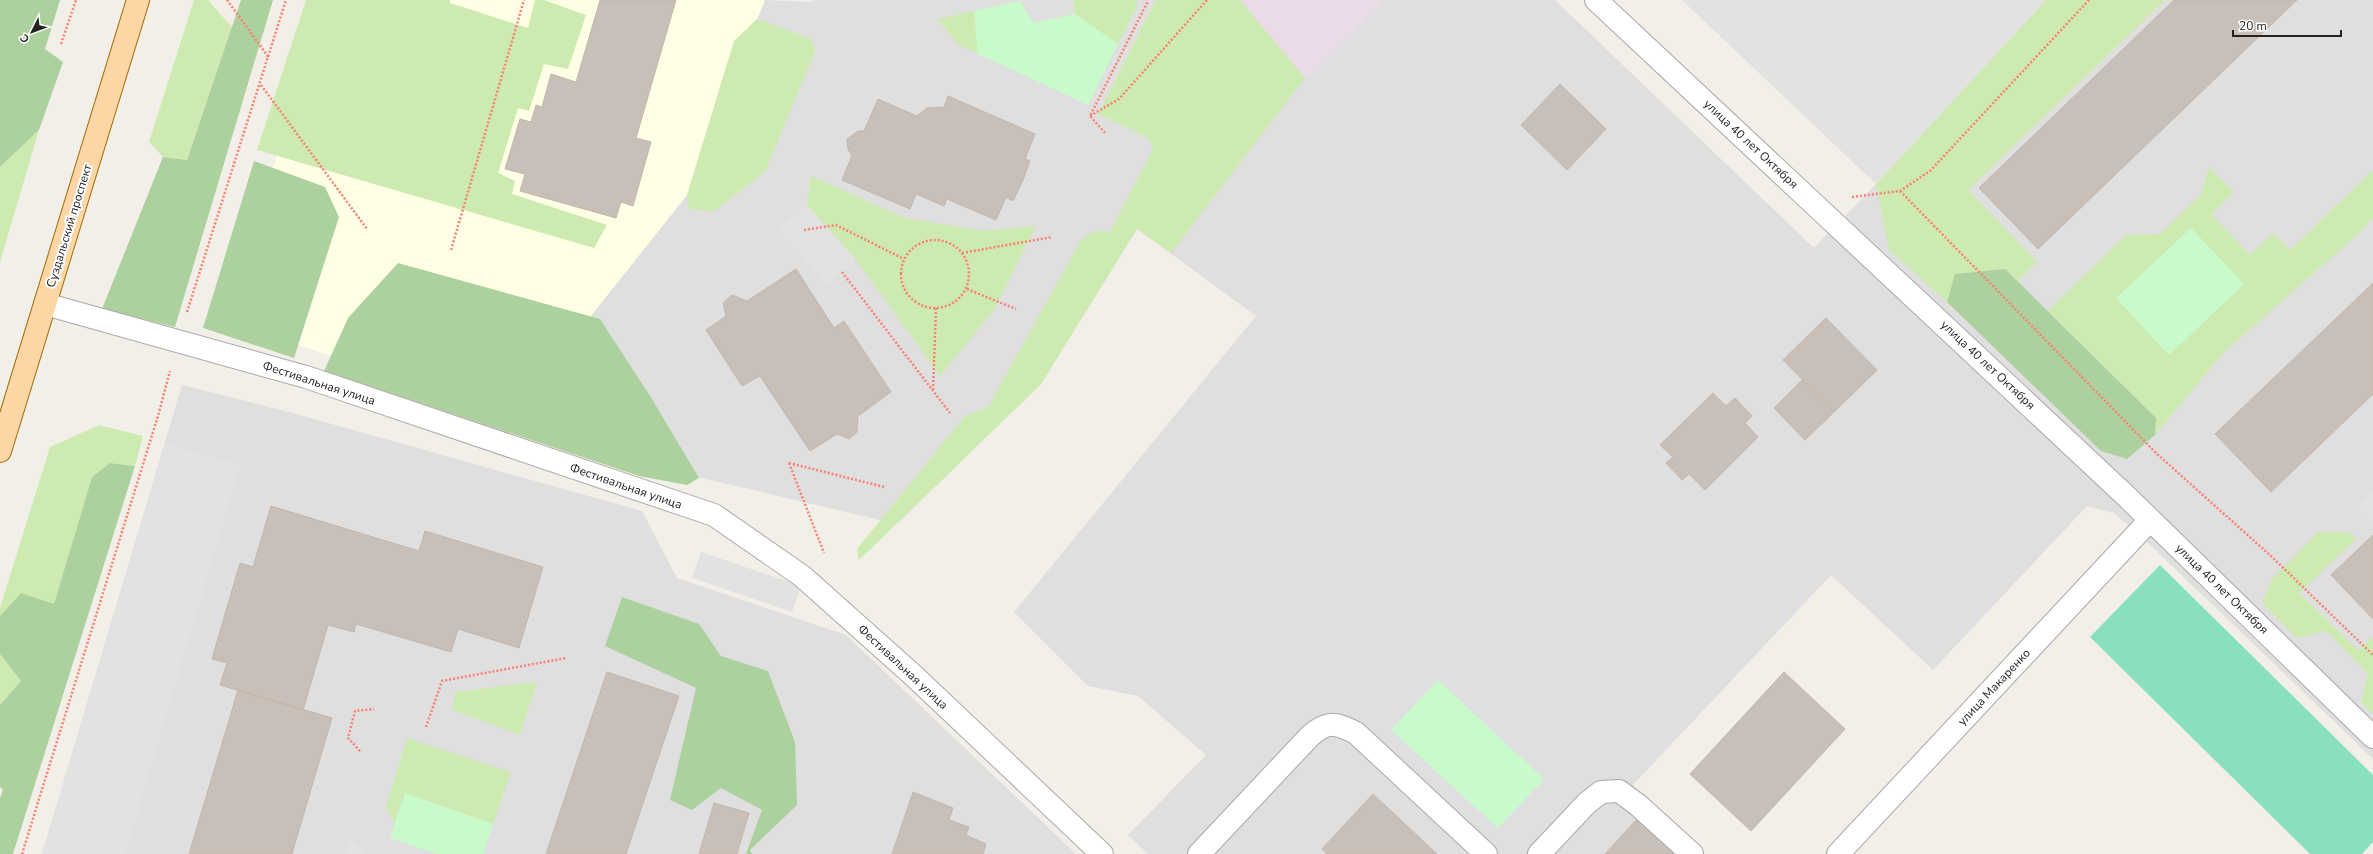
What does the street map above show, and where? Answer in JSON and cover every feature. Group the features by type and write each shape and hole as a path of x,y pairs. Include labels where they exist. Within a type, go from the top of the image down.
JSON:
{"main road":[{"name":"Суздальский проспект","path":"0,451 138,0"}],"street":[{"name":"улица 40 лет Октября","path":"1596,0 1813,202 2231,596 2373,737"},
{"name":"Фестивальная улица","path":"45,304 306,377 714,515 802,576 914,676 1102,854"},
{"name":"улица Макаренко","path":"1838,854 2150,520"},
{"path":"1198,854 1310,736 1321,726 1338,724 1356,734 1486,854"},
{"path":"1539,854 1587,803 1601,792 1619,791 1638,805 1692,854"}],"path":[{"path":"61,44 76,0"},
{"path":"227,0 268,58"},
{"path":"22,854 158,416 178,341 286,0"},
{"path":"451,250 524,0"},
{"path":"1090,116 1147,3 1147,0"},
{"path":"1090,116 1120,99 1207,0"},
{"path":"1813,202 1900,191 1930,171 2089,0"},
{"path":"260,85 367,229"},
{"path":"1090,116 1105,133"},
{"path":"1900,191 2156,454 2271,556 2373,655"},
{"path":"804,230 836,225 904,259"},
{"path":"962,253 1052,237"},
{"path":"932,240 943,241 954,246 962,253 968,264 970,276 967,289 953,303 936,308 925,307 906,293 902,283 901,271 904,259 911,250 921,243 932,240"},
{"path":"842,272 950,413"},
{"path":"967,289 1016,309"},
{"path":"933,390 936,308"},
{"path":"824,553 789,463 884,487"},
{"path":"426,727 442,681 566,658"},
{"path":"360,751 348,738 355,711 374,709"}],"shaded area":[{"path":"328,0 765,0 757,19 734,41 687,195 578,332 647,465 314,350 222,323"},
{"path":"765,0 812,2 813,0 1240,0 1305,78 1382,0 1555,0 1814,248 1876,184 2046,0 2373,0 2373,759 2144,539 2114,513 2087,506 1933,670 1831,575 1633,785 1701,854 1148,854 1128,835 1206,755 1138,696 1088,686 1014,612 1256,316 1137,229 1041,384 897,524 647,465 578,332 687,195"},
{"path":"1240,0 1382,0 1305,78"},
{"path":"1682,0 2046,0 1876,184"},
{"path":"807,205 856,260 827,285 779,229"},
{"path":"182,385 289,412 642,511 677,578 846,635 1076,854 42,854"},
{"path":"165,443 240,466 125,854 42,854"},
{"path":"2373,491 2373,521 2358,505"},
{"path":"701,552 801,586 792,612 692,578"},
{"path":"351,837 366,854 345,854"}],"green space":[{"path":"0,0 60,0 45,49 63,62 39,130 0,167"},
{"path":"194,0 208,0 232,27 187,160 163,157 149,142"},
{"path":"241,0 273,0 175,327 102,309 163,157 187,160"},
{"path":"306,0 450,0 450,3 528,28 535,0 544,0 586,15 568,69 544,64 529,111 518,108 498,173 515,181 512,194 607,225 594,248 257,150"},
{"path":"1073,0 1136,0 1137,6 1088,105 959,45 937,19 1020,1 1033,23 1075,14"},
{"path":"1156,0 1240,0 1305,78 1171,253 1137,229 1041,384 859,560 857,549 965,416 988,407 1081,240 1094,231 1110,232 1153,149 1148,138 1098,114"},
{"path":"2046,0 2165,0 1968,190 2037,262 2018,281 2005,269 1955,274 1947,302 1889,250 1876,184"},
{"path":"1020,1 1033,23 1075,14 1118,44 1088,105 978,54 974,11"},
{"path":"757,19 811,39 815,51 765,172 714,211 689,209 687,195 734,41"},
{"path":"39,130 0,262 0,167"},
{"path":"254,161 325,187 339,217 294,358 203,328"},
{"path":"2209,167 2234,192 2211,214 2250,255 2273,233 2290,250 2373,170 2373,218 2355,237 2224,352 2155,435 2156,418 2048,311 2126,235 2160,234 2201,195"},
{"path":"811,176 905,218 984,231 1036,226 994,310 940,376 856,260 807,205"},
{"path":"2191,228 2244,284 2169,355 2116,298"},
{"path":"398,263 600,319 652,399 699,478 687,485 639,476 324,371 348,318"},
{"path":"2005,269 2156,418 2155,435 2127,459 2101,451 1947,302 1955,274"},
{"path":"99,425 143,436 135,466 110,463 92,477 54,605 21,593 0,616 0,608 50,447"},
{"path":"110,463 135,466 13,854 0,854 0,798 3,790 0,787 0,705 21,681 0,654 0,616 21,593 54,604 92,477"},
{"path":"2318,532 2347,532 2357,538 2299,593 2358,650 2373,637 2373,714 2361,702 2368,674 2326,631 2297,638 2262,603 2272,579"},
{"path":"2160,565 2373,775 2373,842 2362,854 2310,854 2090,637"},
{"path":"622,597 699,624 721,656 768,671 795,742 797,805 750,850 752,854 746,854 762,810 721,788 692,810 670,800 696,688 605,646"},
{"path":"0,654 21,681 0,705"},
{"path":"1438,680 1544,779 1498,828 1391,730"},
{"path":"537,682 520,735 452,710 455,692"},
{"path":"407,738 511,772 493,824 405,793 394,824 386,806"},
{"path":"405,793 493,824 483,854 437,854 390,838"}],"building":[{"path":"600,0 676,0 636,138 651,142 633,206 621,202 616,218 520,191 525,174 505,169 520,119 531,122 536,105 542,107 551,74 576,82"},
{"path":"2174,0 2297,0 2038,249 1979,188"},
{"path":"1560,84 1606,129 1567,170 1521,125"},
{"path":"948,96 1035,134 1025,159 1030,161 1023,180 1013,201 1006,197 996,220 947,199 944,206 916,194 910,209 842,180 852,156 848,149 847,139 858,131 864,131 878,99 917,116 927,108 944,107"},
{"path":"796,269 834,328 844,321 891,392 858,416 857,432 849,439 837,434 810,451 760,376 742,386 706,330 726,316 723,303 732,295 747,301"},
{"path":"2373,283 2373,394 2271,492 2215,434"},
{"path":"1826,318 1877,370 1834,412 1783,360"},
{"path":"1802,380 1834,412 1805,440 1774,408"},
{"path":"1713,393 1726,406 1735,398 1752,416 1745,423 1758,437 1705,490 1689,474 1682,480 1666,463 1673,457 1660,445"},
{"path":"271,506 419,551 425,531 543,567 519,648 458,629 451,652 356,624 354,632 328,625 303,710 220,685 227,663 212,659 240,563 253,567"},
{"path":"2373,535 2373,619 2331,575"},
{"path":"607,672 679,696 626,854 546,854"},
{"path":"1784,672 1845,729 1751,831 1690,774"},
{"path":"238,690 332,718 292,854 189,854"},
{"path":"913,792 953,808 949,820 969,827 966,835 986,844 983,854 892,854"},
{"path":"1373,794 1437,854 1327,854 1322,849"},
{"path":"714,803 749,813 737,854 699,854"},
{"path":"1639,817 1679,854 1605,854"}]}
